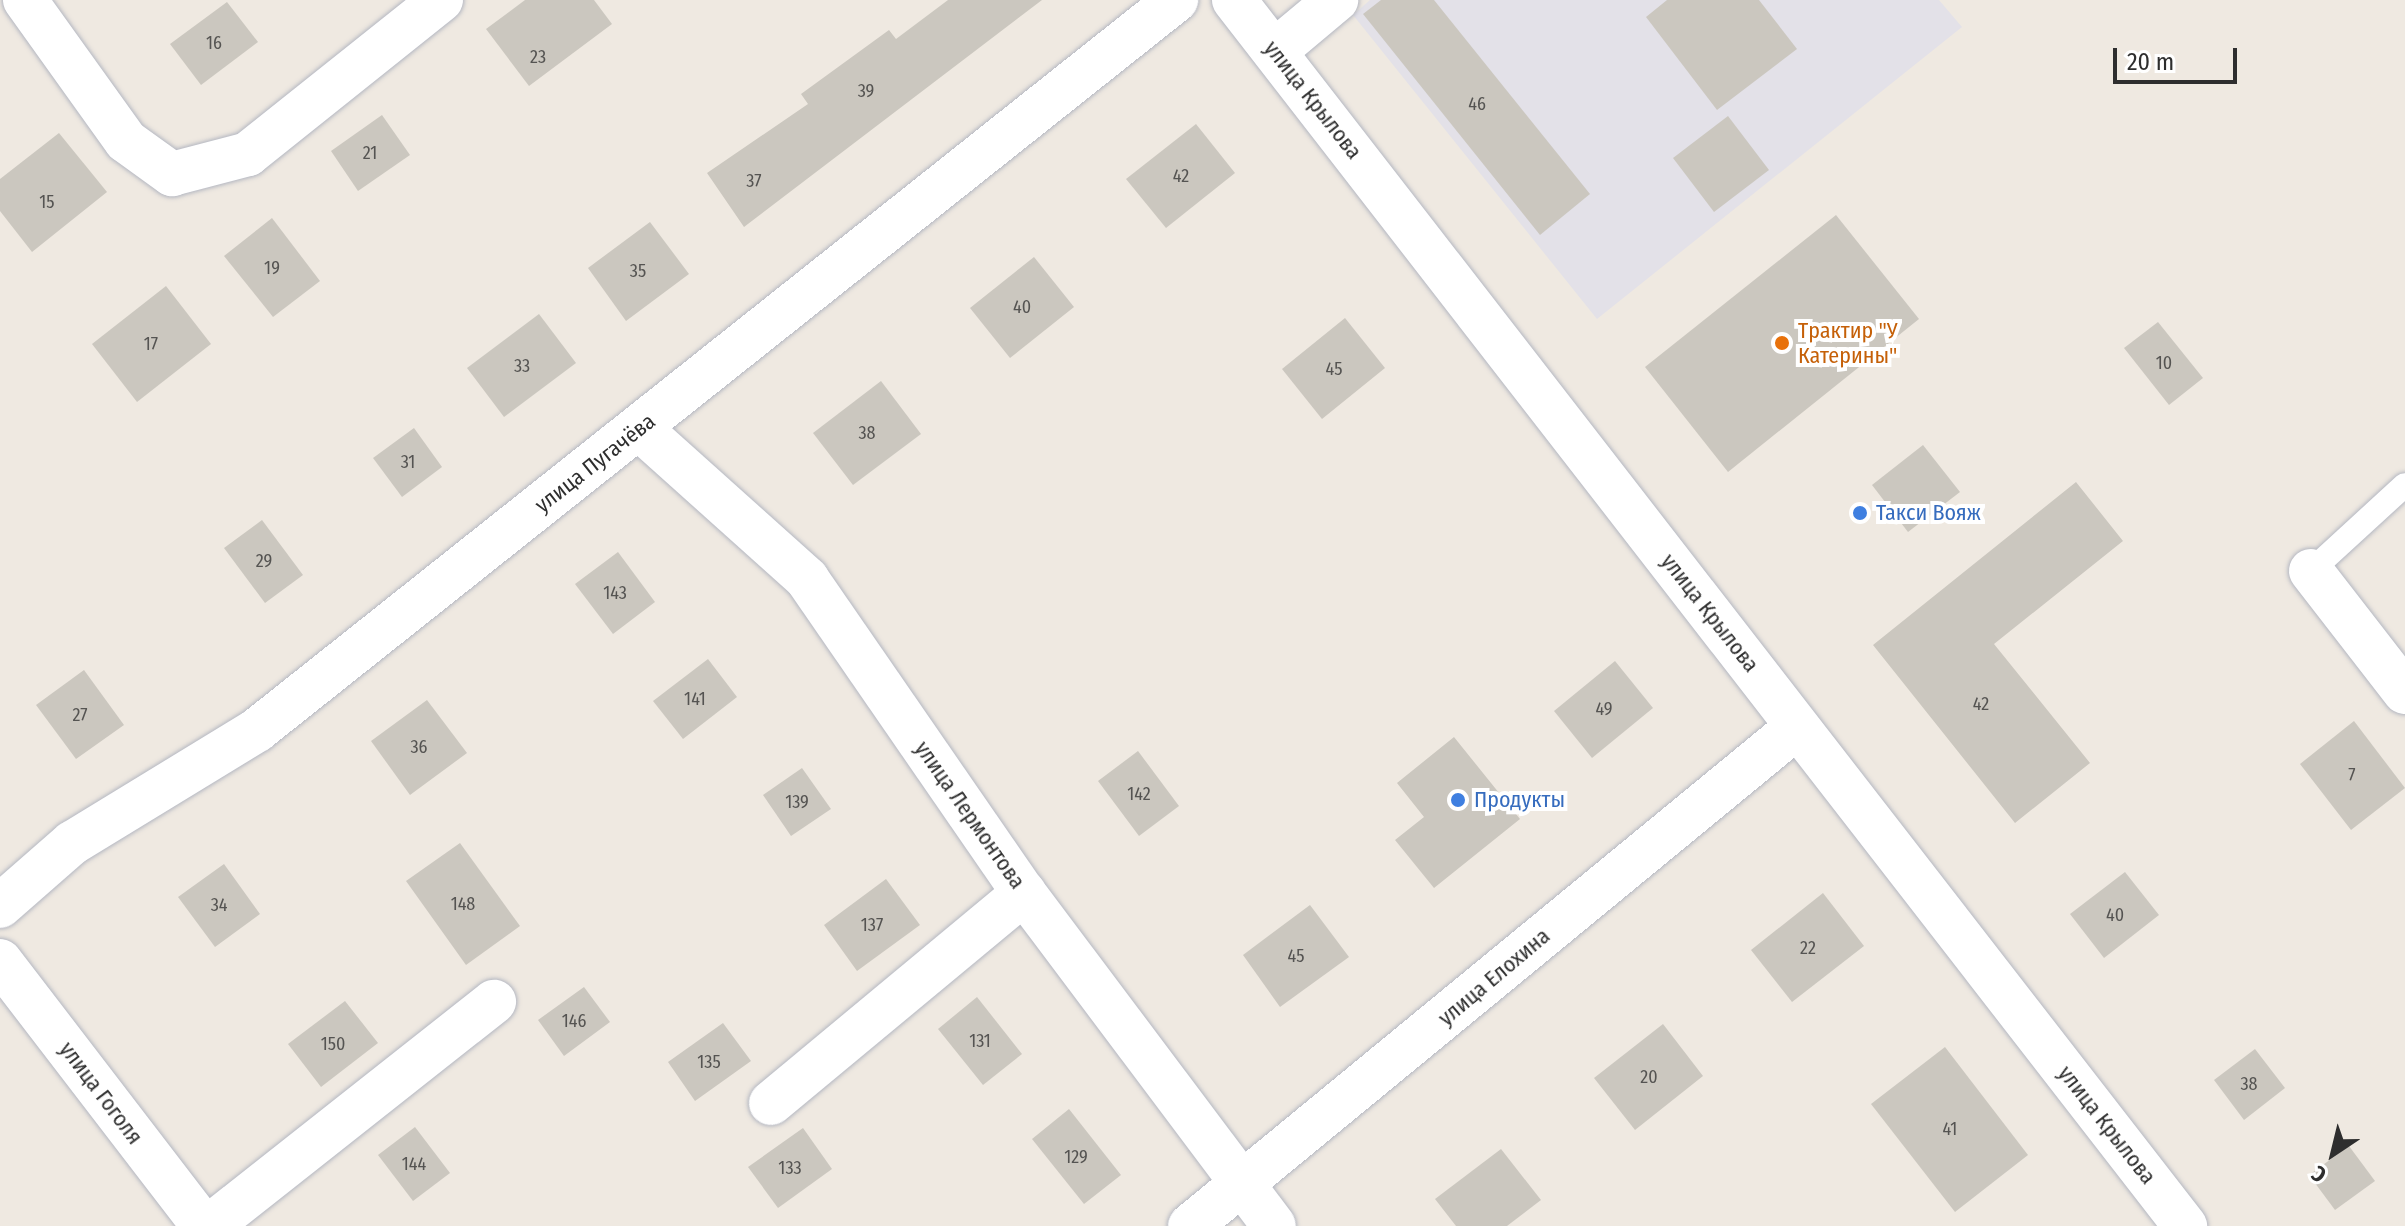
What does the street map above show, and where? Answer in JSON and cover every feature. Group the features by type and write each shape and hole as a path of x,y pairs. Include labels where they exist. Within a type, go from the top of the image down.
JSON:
{"street":[{"path":"25,0 126,141 172,174 248,154 441,0"},
{"name":"улица Пугачёва","path":"0,906 72,843 257,730 1176,0"},
{"name":"улица Крылова","path":"1234,0 2185,1226"},
{"path":"1275,51 1336,0"},
{"name":"улица Лермонтова","path":"639,428 807,579 1024,893 1274,1226"},
{"path":"2311,571 2405,692"},
{"name":"улица Елохина","path":"1190,1226 1797,727"},
{"path":"771,1103 1024,893"},
{"name":"улица Гоголя","path":"0,961 203,1226"},
{"path":"210,1226 494,1002"}],"lane":[{"path":"2311,571 2405,485"}],"shaded area":[{"path":"1370,0 1939,0 1962,27 1597,319 1353,15"}],"building":[{"path":"525,0 594,0 612,24 529,86 486,29"},
{"path":"948,0 1042,0 744,227 707,173 808,104 801,94 889,30 896,39"},
{"path":"1381,0 1434,0 1590,194 1540,235 1363,14"},
{"path":"1667,0 1759,0 1797,49 1717,110 1646,17"},
{"path":"227,2 258,42 201,85 170,44"},
{"path":"382,115 410,155 358,191 331,151"},
{"path":"1728,116 1769,170 1714,212 1673,158"},
{"path":"1196,124 1235,173 1166,228 1126,179"},
{"path":"59,133 107,192 32,252 0,211 0,179"},
{"name":"Трактир \"У Катерины\"","path":"1836,215 1919,319 1728,472 1645,367"},
{"path":"272,218 320,281 273,317 224,256"},
{"path":"650,222 689,274 626,321 588,268"},
{"path":"1034,257 1074,307 1010,358 970,308"},
{"path":"166,286 211,344 137,402 92,344"},
{"path":"539,314 576,363 504,417 467,368"},
{"path":"1345,318 1385,368 1322,419 1282,369"},
{"path":"2158,322 2203,378 2169,405 2124,348"},
{"path":"881,381 921,434 853,485 813,433"},
{"path":"414,428 442,467 402,497 373,458"},
{"path":"1923,445 1960,492 1908,532 1872,485"},
{"path":"2076,482 2123,541 1994,644 2090,763 2015,823 1873,645"},
{"path":"262,520 303,575 265,603 224,548"},
{"path":"618,552 655,602 613,634 575,584"},
{"path":"708,659 737,697 683,739 653,701"},
{"path":"1615,661 1653,708 1592,758 1554,711"},
{"path":"84,670 124,725 76,759 36,705"},
{"path":"427,700 467,753 410,795 371,741"},
{"path":"2354,721 2405,788 2351,830 2300,764"},
{"name":"Продукты","path":"1454,737 1520,819 1434,888 1395,840 1424,817 1397,783"},
{"path":"1138,751 1179,806 1139,836 1098,781"},
{"path":"802,768 831,809 791,836 763,795"},
{"path":"460,843 520,926 466,965 406,881"},
{"path":"224,864 260,914 215,947 178,897"},
{"path":"2125,872 2159,915 2104,958 2070,914"},
{"path":"886,879 920,925 857,971 824,925"},
{"path":"1823,893 1864,946 1792,1002 1751,950"},
{"path":"1310,905 1349,957 1280,1007 1243,955"},
{"path":"584,987 610,1022 564,1056 538,1020"},
{"path":"977,997 1022,1054 983,1085 938,1029"},
{"path":"345,1001 378,1043 321,1087 288,1044"},
{"path":"723,1023 751,1061 695,1101 668,1062"},
{"path":"1663,1024 1703,1076 1635,1130 1594,1078"},
{"path":"1945,1047 2028,1155 1955,1212 1871,1104"},
{"path":"2255,1049 2285,1088 2244,1120 2214,1080"},
{"path":"1069,1109 1121,1175 1084,1204 1032,1139"},
{"path":"415,1127 450,1173 413,1201 378,1155"},
{"path":"803,1128 832,1169 778,1208 748,1167"},
{"path":"2349,1146 2375,1181 2335,1210 2309,1175"},
{"path":"1501,1149 1541,1200 1507,1226 1456,1226 1435,1199"}],"place":[{"name":"Трактир \"У Катерины\"","path":"1782,343"},
{"name":"Такси Вояж","path":"1860,513"},
{"name":"Продукты","path":"1458,800"}]}
